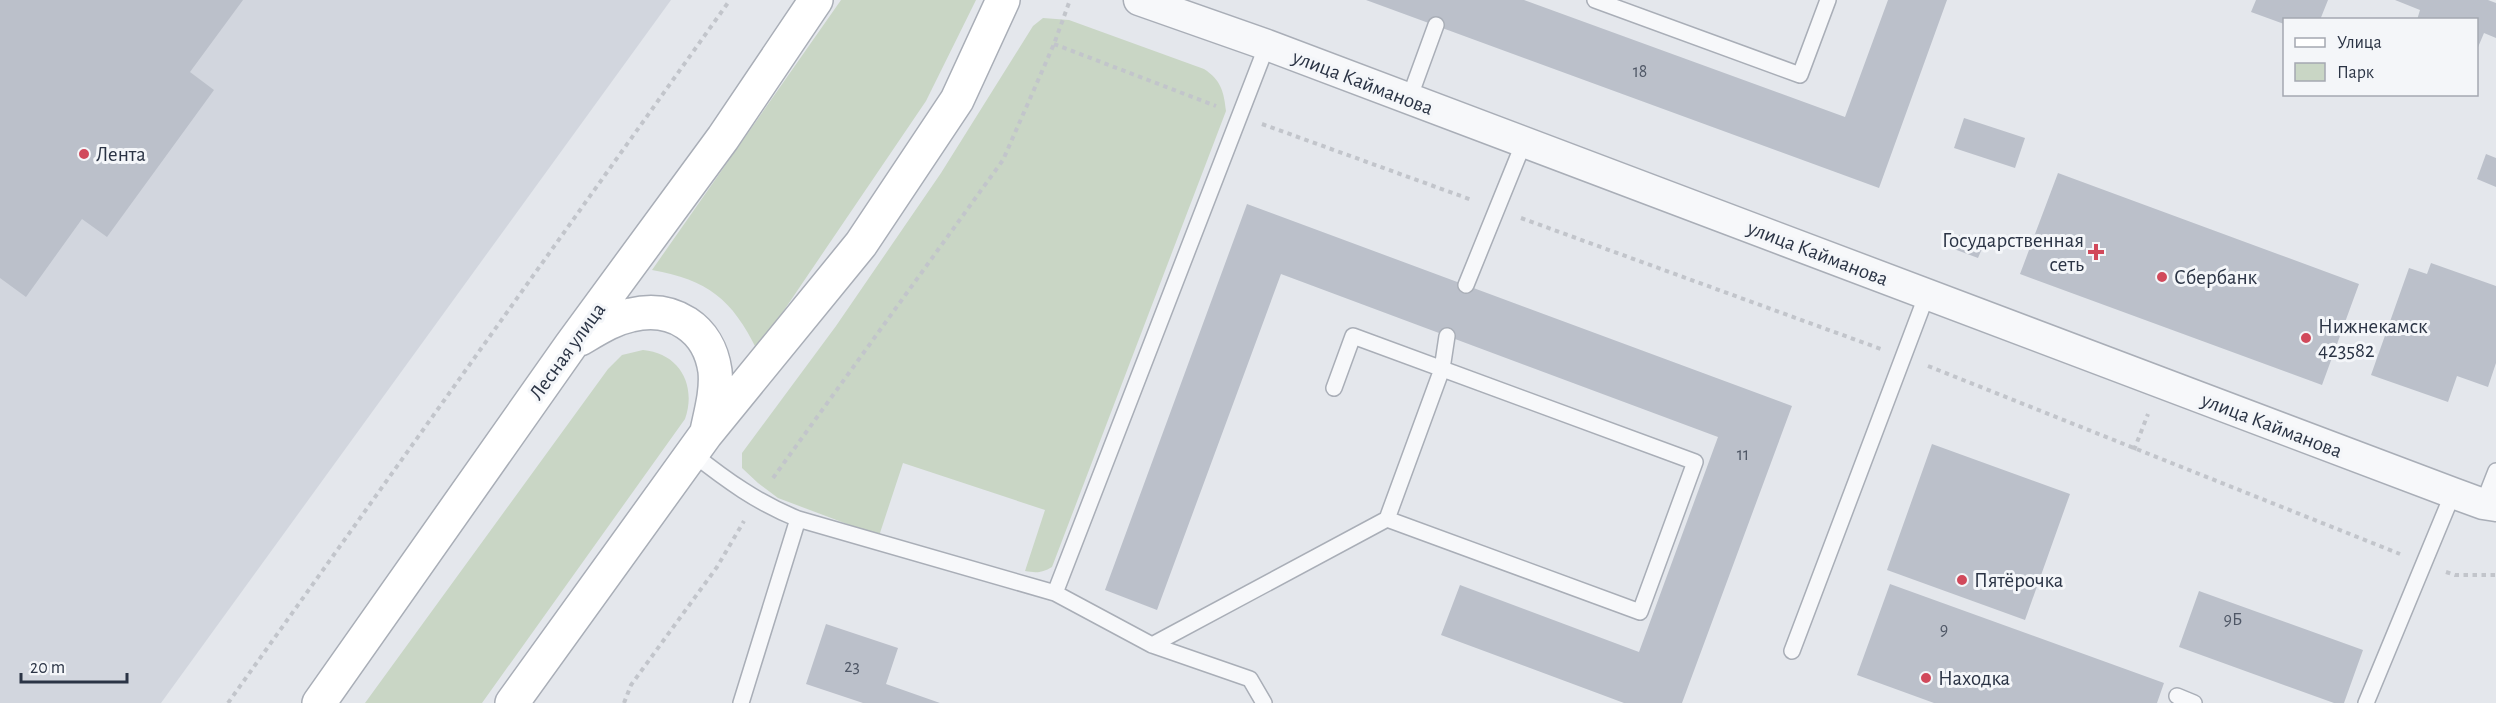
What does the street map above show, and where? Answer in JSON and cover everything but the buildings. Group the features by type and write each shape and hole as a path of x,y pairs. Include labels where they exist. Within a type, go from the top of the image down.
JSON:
{"main road":[{"name":"Лесная улица","path":"319,703 571,345 723,138 816,0"},
{"path":"512,703 699,444 861,244 957,100 1003,0"},
{"path":"571,345 606,323 632,314 670,315 684,320 705,340 712,354 715,373 714,394 699,444"}],"street":[{"name":"улица Кайманова","path":"1139,0 1267,45 2452,493 2490,505"}],"lane":[{"path":"1595,0 1800,75 1828,0"},
{"path":"1409,99 1436,26"},
{"path":"1055,593 1267,45"},
{"path":"723,138 757,62"},
{"path":"1466,285 1524,142"},
{"path":"1792,651 1926,294"},
{"path":"1334,388 1353,336 1695,462 1640,612 1387,519"},
{"path":"1152,645 1387,519 1442,369 1447,336"},
{"path":"699,444 730,483 757,500 798,519 1055,593 1152,645 1250,679 1264,703"},
{"path":"2490,505 2496,471"},
{"path":"2366,703 2452,493"},
{"path":"741,703 798,519"},
{"path":"2177,696 2194,703"}],"path":[{"path":"228,703 730,0"},
{"path":"624,703 630,685 717,567 757,500 1003,160 1054,44 1070,0"},
{"path":"1054,44 1240,116 1903,357 2455,575 2496,575"}],"shaded area":[{"path":"0,0 671,0 161,703 0,703"}],"green space":[{"path":"841,0 976,0 926,101 757,350 738,317 716,295 689,280 652,270"},
{"path":"1043,18 1069,20 1204,69 1221,87 1226,111 1052,567 1036,572 1025,571 1045,510 903,463 879,536 778,498 742,468 742,453 836,326 941,173 1033,26"},
{"path":"643,350 656,352 666,357 682,373 689,394 685,419 482,703 365,703 608,369 622,355"}],"place":[{"name":"Лента","path":"84,154"},
{"name":"Государственная сеть","path":"2096,252"},
{"name":"Сбербанк","path":"2162,277"},
{"name":"Нижнекамск 423582","path":"2306,338"},
{"name":"Пятёрочка","path":"1962,580"},
{"name":"Находка","path":"1926,678"}]}
